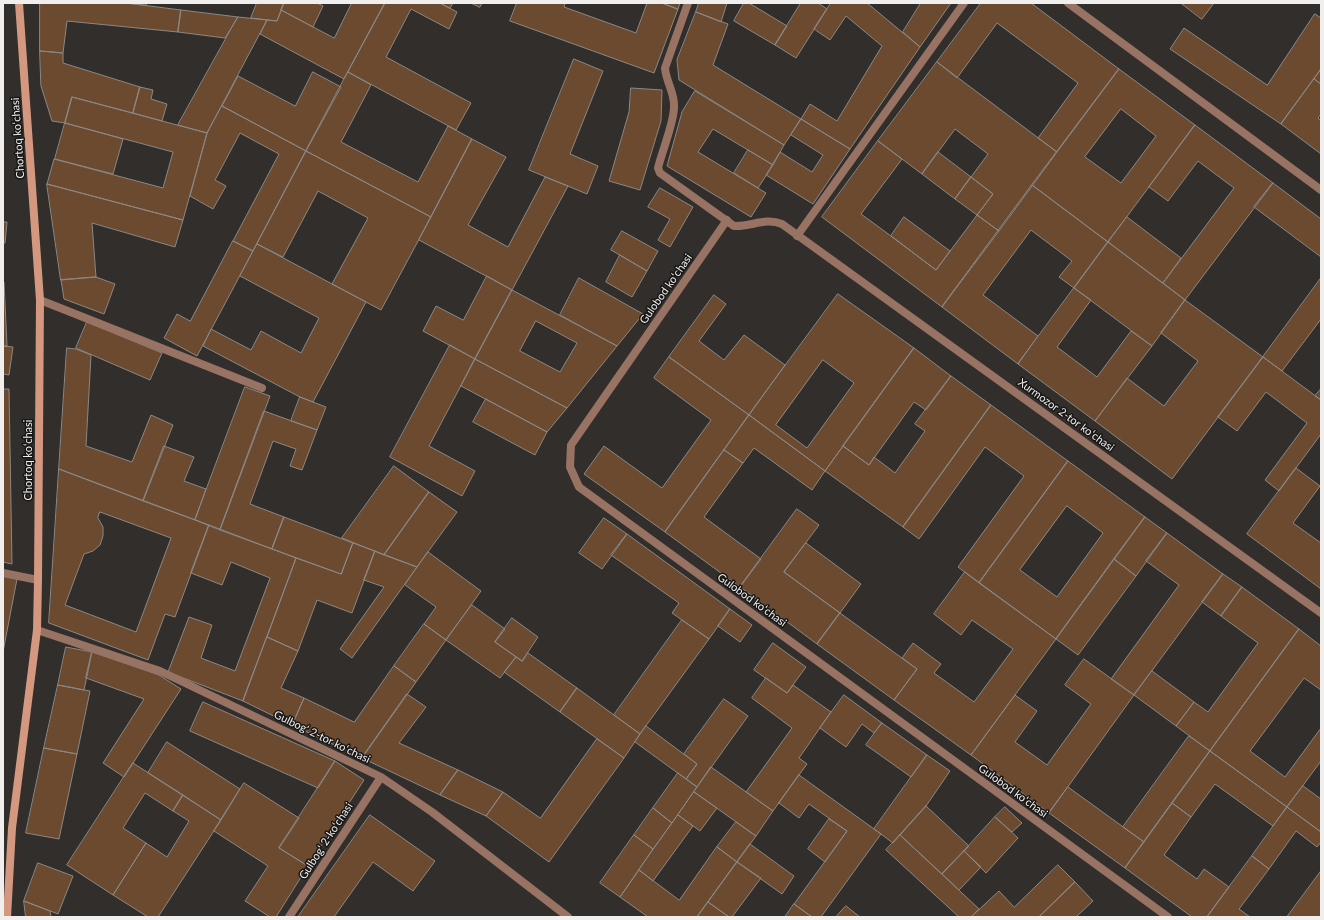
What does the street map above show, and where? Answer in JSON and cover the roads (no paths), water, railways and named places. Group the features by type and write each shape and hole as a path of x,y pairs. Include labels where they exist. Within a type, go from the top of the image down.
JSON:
{"main road":[{"name":"Chortoq koʻchasi","path":"7,917 12,828 37,630 38,580 40,300 19,3"}],"street":[{"name":"Xurmozor 2-tor koʻchasi","path":"688,3 665,68 666,78 670,87 674,108 658,168 660,173 734,226 742,226 764,220 776,221 1321,612"},
{"path":"797,236 964,3"},
{"path":"1068,3 1321,190"},
{"name":"Gulobod koʻchasi","path":"727,220 571,445 570,467 578,487 1168,917"},
{"path":"40,300 262,388"},
{"path":"3,573 38,580"},
{"name":"Gulbogʻ 2-tor koʻchasi","path":"37,630 160,671 381,778 432,812 568,917"},
{"name":"Gulbogʻ 2-koʻchasi","path":"289,917 381,778"}]}
